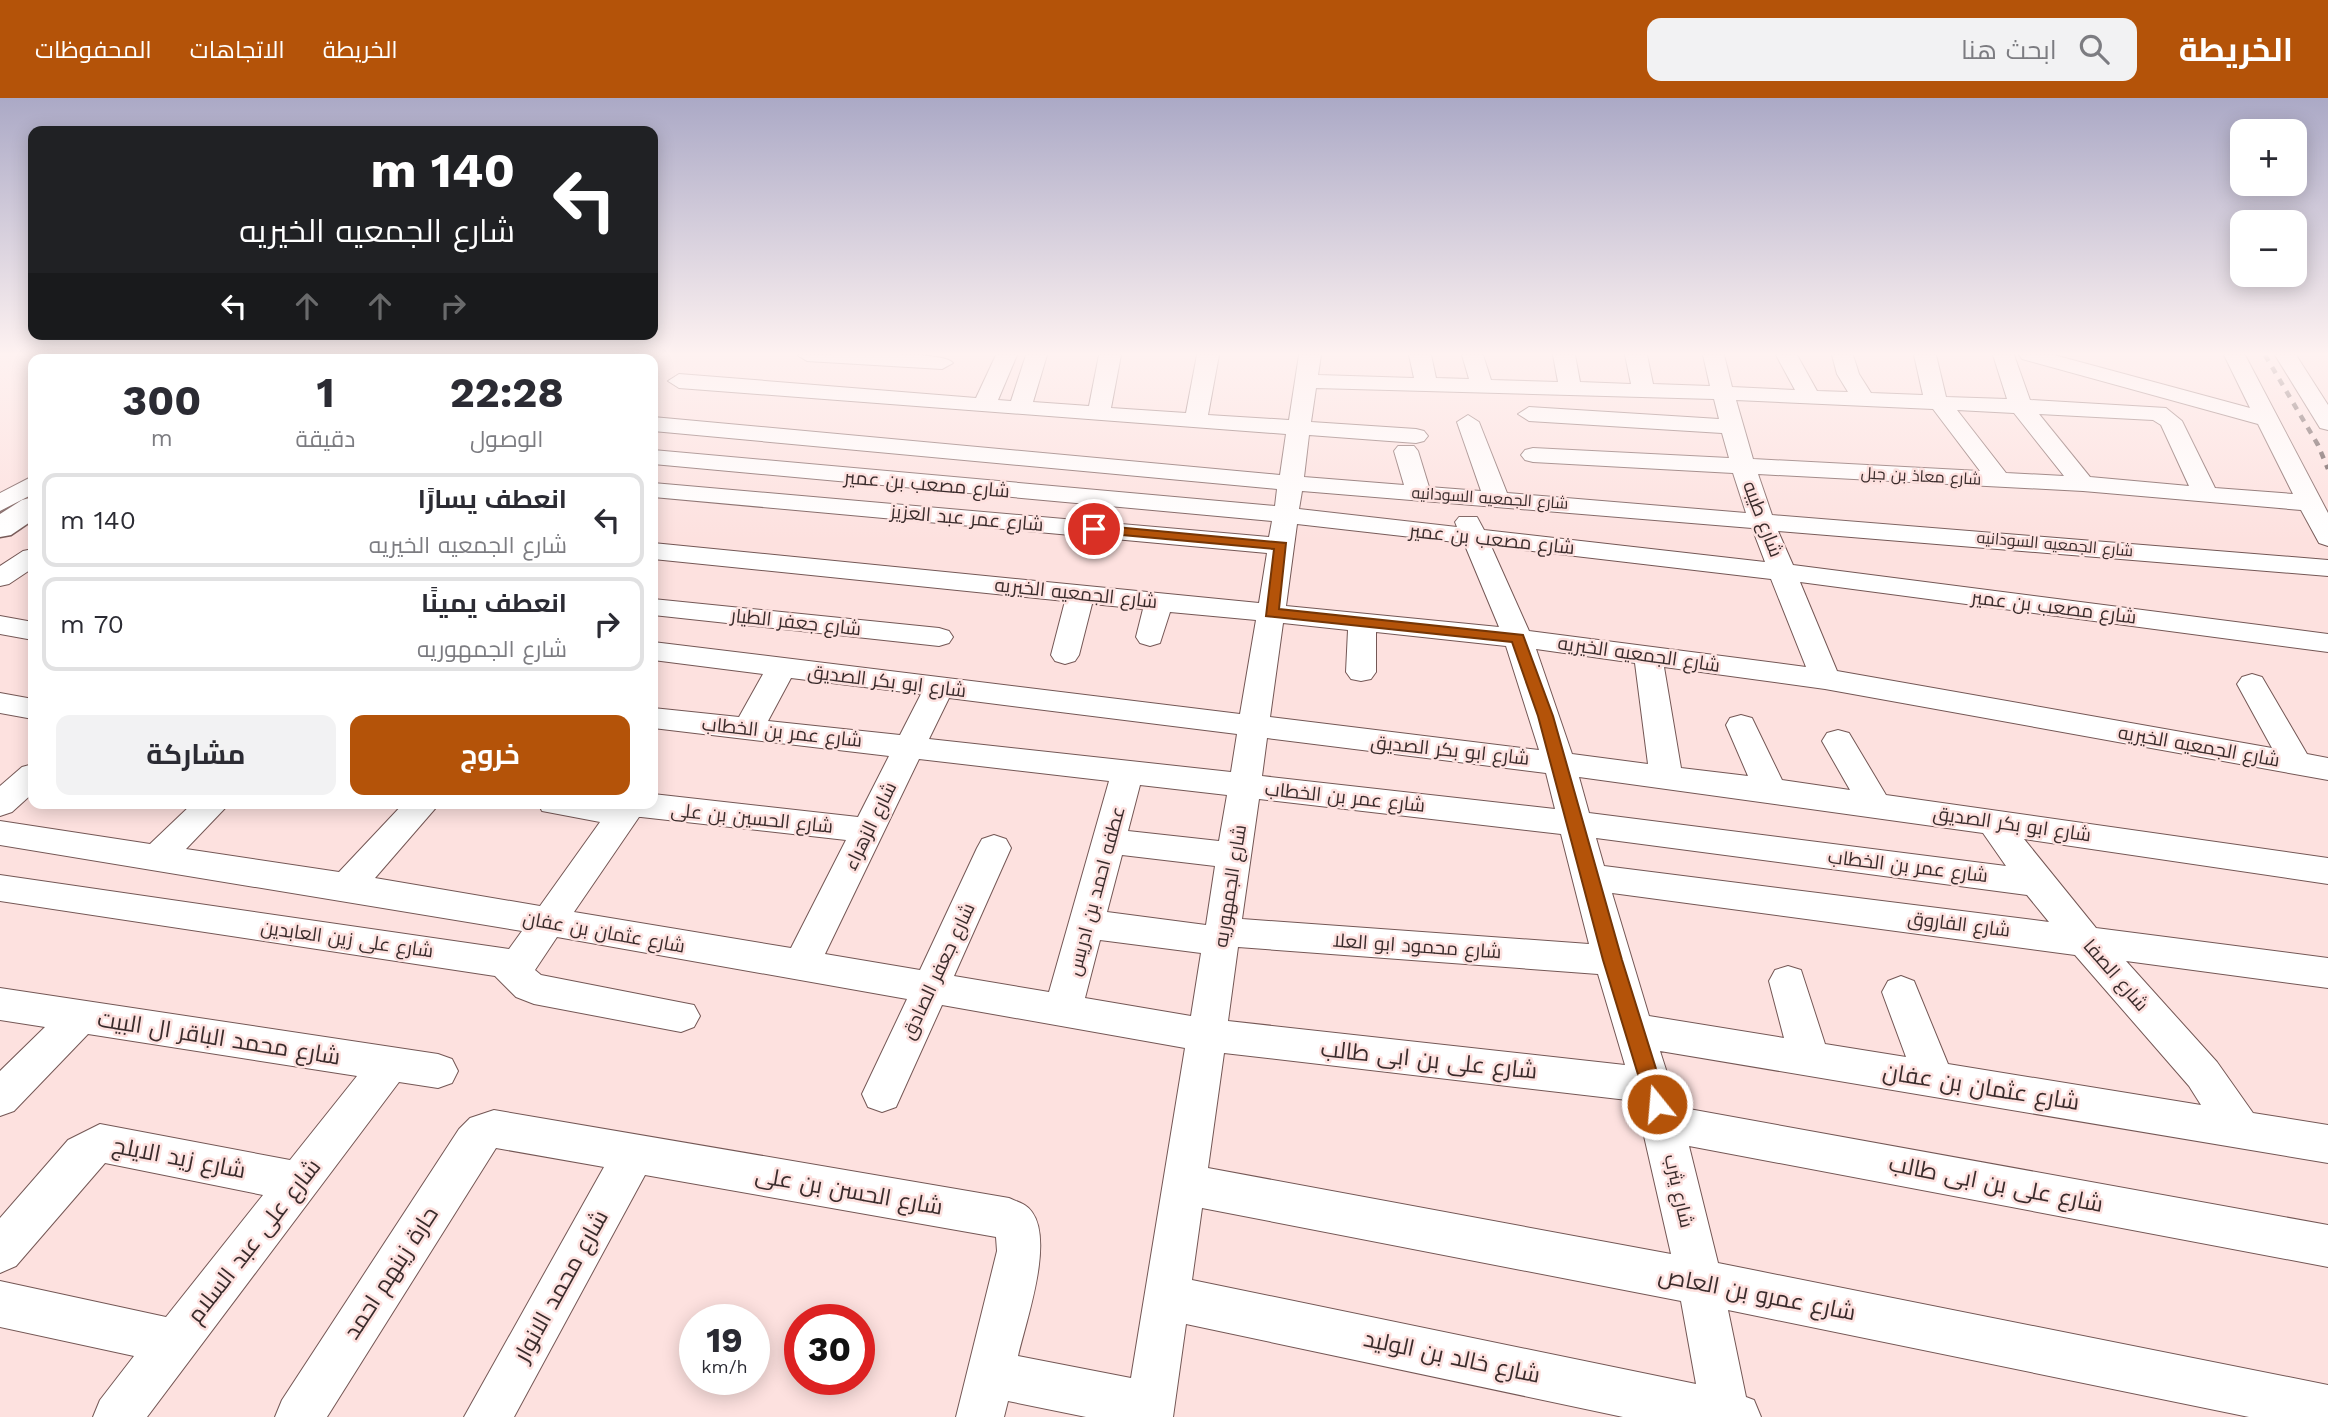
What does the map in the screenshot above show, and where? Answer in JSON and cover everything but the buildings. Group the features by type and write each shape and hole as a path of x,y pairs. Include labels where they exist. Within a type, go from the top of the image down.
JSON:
{"main road":[{"path":"0,528 28,509"}],"street":[{"path":"691,494 755,417"},
{"path":"1123,417 1299,427 1411,443 1418,492"},
{"path":"1196,421 1197,417"},
{"name":"شارع الجمهوريه","path":"1149,1412 1301,417"},
{"path":"1569,417 1732,427"},
{"name":"شارع طيبه","path":"1729,417 1761,519 1825,679"},
{"path":"1949,417 1999,480"},
{"path":"2029,417 2083,484"},
{"path":"2166,417 2171,421 2205,493"},
{"path":"2255,417 2268,420"},
{"path":"2266,417 2328,538"},
{"path":"1468,422 1496,498"},
{"name":"شارع الجمعيه السودانيه","path":"658,424 742,432 1286,515 1418,492 2328,568"},
{"name":"شارع معاذ بن جبل","path":"1533,455 2083,484 2309,503"},
{"name":"شارع مصعب بن عمير","path":"658,458 1286,515 1784,572 2328,643"},
{"path":"0,504 28,486"},
{"name":"شارع عمر عبد العزيز","path":"658,491 691,494 1286,515"},
{"name":"شارع يثرب","path":"1458,495 1518,638 1559,762 1612,960 1657,1104 1732,1416"},
{"path":"1530,501 1553,546"},
{"path":"0,550 28,556"},
{"name":"شارع الجمعيه الخيريه","path":"658,552 1518,638 1825,679 2328,769"},
{"path":"0,579 28,560"},
{"path":"1065,655 1082,594"},
{"path":"1150,637 1160,602"},
{"name":"شارع جعفر الطيار","path":"658,608 940,638"},
{"path":"1361,672 1362,622"},
{"path":"0,625 28,630"},
{"name":"شارع ابو بكر الصديق","path":"658,653 1253,728 1559,762 1992,820 2328,871"},
{"path":"1648,655 1666,776"},
{"path":"748,729 781,668"},
{"path":"2252,684 2296,763"},
{"name":"شارع الزهراء","path":"801,965 939,687"},
{"path":"0,703 28,708"},
{"name":"شارع عمر بن الخطاب","path":"658,719 1129,770 1245,786 1574,823 2037,883"},
{"path":"1741,725 1770,790"},
{"path":"1838,741 1875,805"},
{"name":"عطفه احمد بن ادريس","path":"1062,1012 1129,770"},
{"path":"158,856 208,809"},
{"path":"347,887 418,809"},
{"name":"شارع الحسين بن على","path":"595,809 617,809"},
{"path":"514,971 626,809"},
{"name":"شارع الحسين بن على","path":"658,809 867,830"},
{"name":"شارع الصفا","path":"1992,820 2037,883 2085,941 2203,1074 2240,1129"},
{"name":"شارع عثمان بن عفان","path":"0,833 347,887 1207,1035"},
{"path":"1110,841 1234,856"},
{"name":"شارع جعفر الصادق","path":"882,1094 994,848"},
{"name":"شارع الفاروق","path":"1589,877 2328,973"},
{"name":"شارع على زين العابدين","path":"0,888 503,962 514,971 524,986 681,1016"},
{"name":"شارع محمود ابو العلا","path":"1087,924 1222,937 1612,960"},
{"path":"1788,981 1809,1058"},
{"path":"1901,992 1934,1079"},
{"name":"شارع محمد الباقر ال البيت","path":"0,1004 438,1071"},
{"path":"0,1098 80,1017"},
{"name":"شارع عثمان بن عفان","path":"1634,1030 2328,1144"},
{"name":"شارع على بن ابى طالب","path":"1207,1035 1657,1104 2328,1246"},
{"name":"شارع على عبد السلام","path":"117,1417 390,1064"},
{"name":"شارع الحسن بن على","path":"485,1131 501,1129 1009,1219 1017,1227 1019,1251 985,1395"},
{"name":"حارة زينهم احمد","path":"299,1417 474,1142 485,1131"},
{"name":"شارع زيد الايلج","path":"0,1251 83,1154 100,1143 299,1182"},
{"name":"شارع محمد الانوار","path":"488,1417 634,1154"},
{"name":"شارع عمرو بن العاص","path":"1184,1184 1700,1282 2328,1409"},
{"name":"شارع خالد بن الوليد","path":"1167,1297 1732,1416"},
{"path":"0,1304 176,1342"},
{"path":"985,1395 1149,1412"}],"railway":[{"path":"2301,417 2328,469"}],"route":[{"path":"1094,529 1281,546 1271,613 1518,638 1546,716 1612,960 1657,1104"}]}
